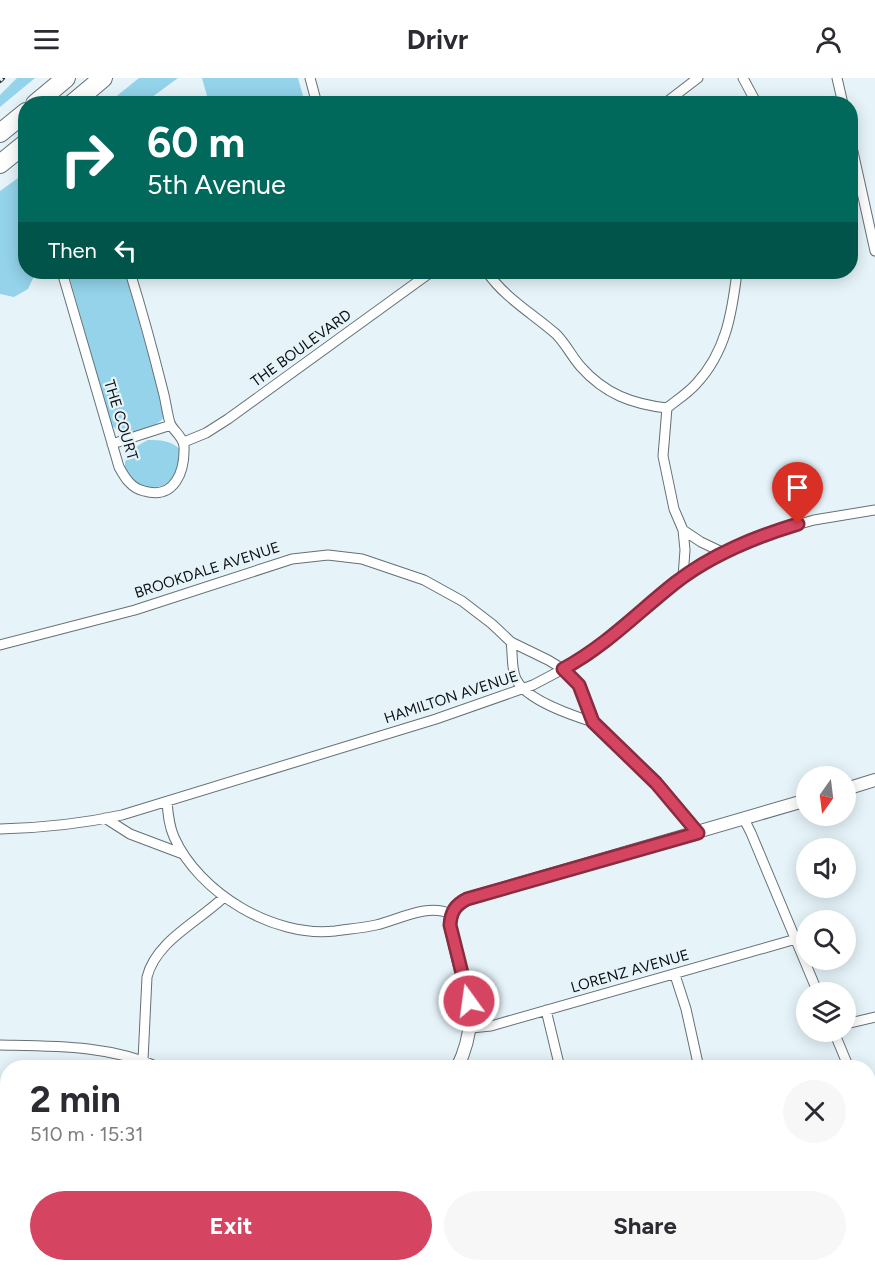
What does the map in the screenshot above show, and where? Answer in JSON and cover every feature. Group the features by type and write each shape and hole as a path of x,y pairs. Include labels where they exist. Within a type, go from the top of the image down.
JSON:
{"highway":[{"path":"45,96 66,78"},
{"path":"82,96 103,78"},
{"path":"0,133 18,118"},
{"path":"0,164 18,149"}],"street":[{"path":"310,78 315,96"},
{"path":"674,96 698,78"},
{"path":"743,78 753,96"},
{"path":"837,78 841,96"},
{"path":"858,174 875,251"},
{"name":"THE COURT","path":"64,279 118,467 127,482 141,491 156,494 168,490 177,481 184,459 183,442"},
{"path":"132,279 171,425 183,442"},
{"name":"THE BOULEVARD","path":"183,442 206,433 228,419 421,279"},
{"path":"492,279 507,296 557,336 581,367 601,387 646,405 667,408 695,386 718,355 729,326 735,279"},
{"path":"667,408 663,456 674,509 683,530 685,550 683,577"},
{"path":"112,444 171,425"},
{"name":"HAMILTON AVENUE","path":"0,829 60,826 105,818 167,802 436,719 523,689 588,656 683,577 757,536 814,520 875,510"},
{"path":"683,530 724,553"},
{"name":"BROOKDALE AVENUE","path":"0,645 135,610 292,559 328,555 362,559 424,580 462,601 511,642 563,669 579,685 593,722"},
{"path":"511,642 513,669 523,689"},
{"name":"BROOKDALE AVENUE","path":"523,689 544,702 593,722 656,783 698,833"},
{"path":"856,786 875,780"},
{"path":"167,802 174,836 183,854 200,875 224,897 264,918 287,926 320,932 375,925 431,909 451,914"},
{"path":"461,1060 471,1028 471,1013 450,925 451,914 457,904 467,899 796,803"},
{"path":"105,818 130,834 183,854"},
{"path":"744,819 796,939"},
{"path":"0,1045 35,1044 86,1048 143,1060 149,967 159,951 175,936 207,913 224,897"},
{"name":"LORENZ AVENUE","path":"471,1028 491,1026 796,939"},
{"path":"675,975 686,1009 697,1060"},
{"path":"546,1010 558,1060"},
{"path":"856,1022 875,1017"},
{"path":"838,1042 846,1060"}],"shaded area":[{"path":"17,78 35,78 0,107 0,95"},
{"path":"139,78 178,78 154,96 117,96"},
{"path":"202,78 298,78 303,96 207,96"},
{"path":"18,178 18,279 33,279 28,289 14,297 0,294 0,191"},
{"path":"70,279 127,279 164,410 164,417 161,421 143,430 129,432 118,431 111,424"},
{"path":"148,440 165,441 180,449 176,471 166,484 153,488 139,485 129,477 125,465 130,453"}],"route":[{"path":"469,1001 450,925 451,914 457,904 467,899 698,833 656,783 593,722 579,685 563,669 588,656 676,582 713,558 757,536 798,524"}]}
